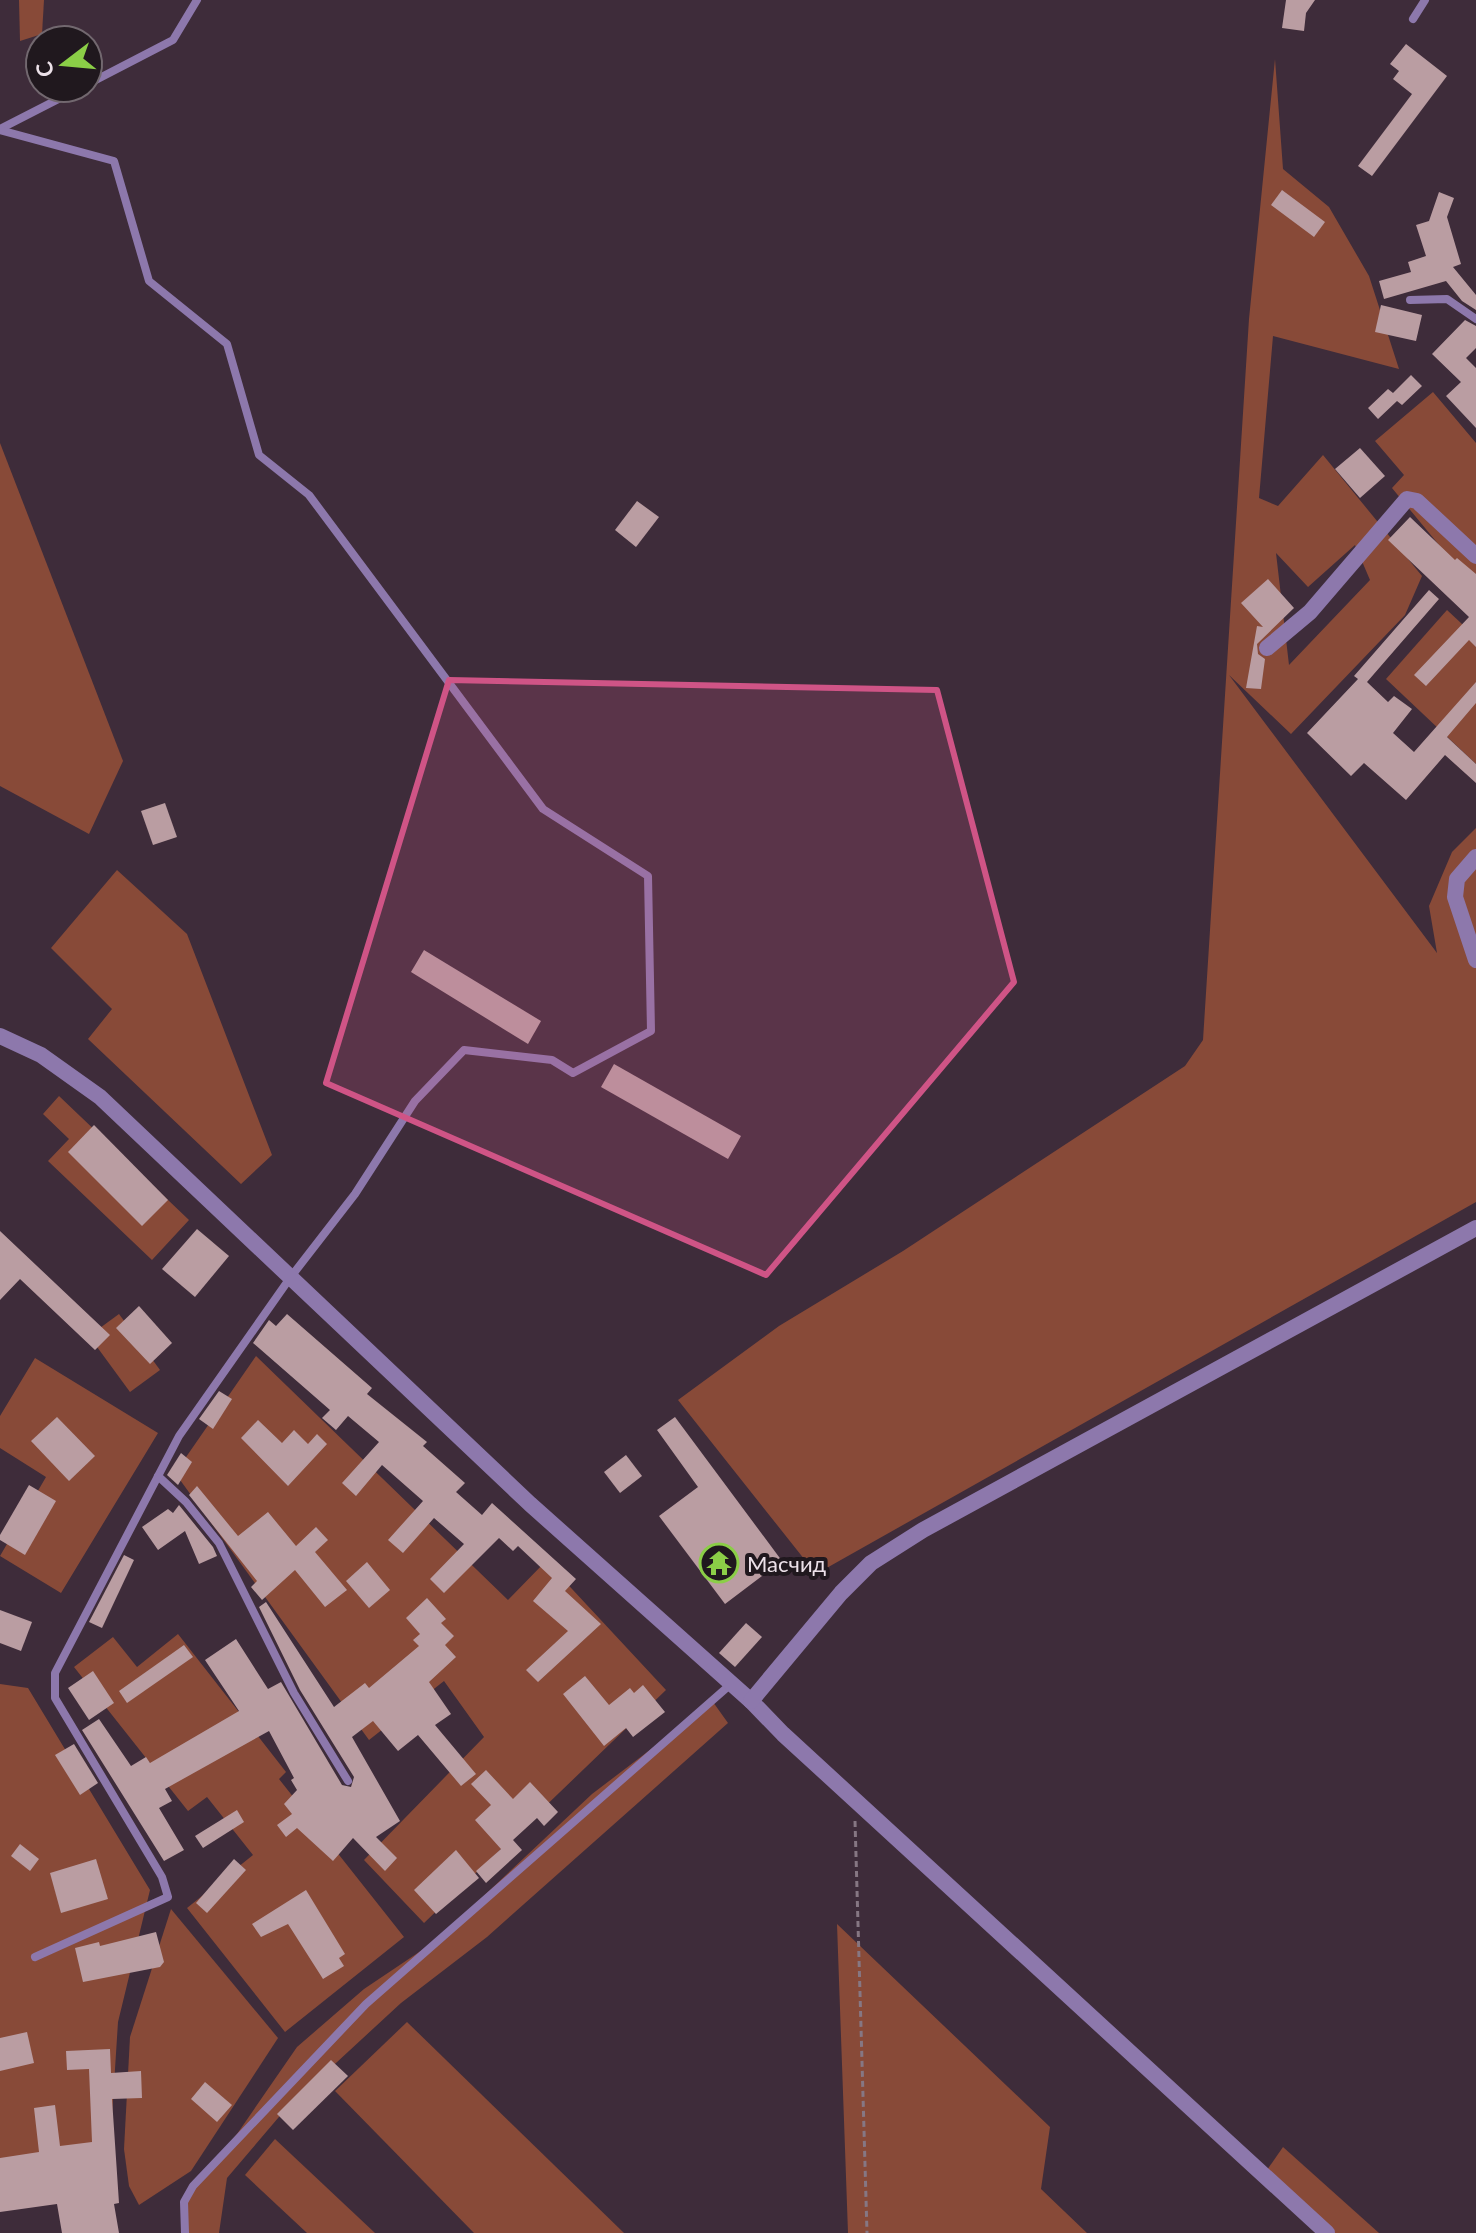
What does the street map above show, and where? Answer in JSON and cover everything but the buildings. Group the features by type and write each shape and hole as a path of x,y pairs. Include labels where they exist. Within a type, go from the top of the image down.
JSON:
{"street":[{"path":"1267,648 1310,612 1407,499 1417,501 1476,556"},
{"path":"1476,857 1457,879 1455,897 1476,960"},
{"path":"0,1036 41,1055 100,1097 530,1504 751,1701 783,1734 1327,2233"},
{"path":"751,1701 841,1593 871,1563 923,1530 1476,1228"}],"lane":[{"path":"104,76 173,40 197,0"},
{"path":"1413,19 1425,0"},
{"path":"0,130 50,104"},
{"path":"0,130 114,161 149,281 227,344 259,455 309,495 543,809 648,876 651,1031 573,1073 552,1060 464,1050 415,1101 355,1194 290,1278 179,1436 53,1684 55,1698 162,1877 168,1897 35,1957"},
{"path":"1410,300 1447,299 1470,311 1476,319"},
{"path":"158,1476 186,1502 219,1543 294,1693 348,1781"},
{"path":"185,2233 184,2202 193,2186 366,2004 732,1684"}],"path":[{"path":"858,1800 853,1829 867,2233"}],"highlighted area":[{"path":"449,680 937,690 1014,982 766,1275 326,1083"}],"shaded area":[{"path":"19,0 44,0 43,24 24,24 24,40 20,41"},
{"path":"1275,59 1283,169 1329,207 1369,276 1399,369 1273,336 1259,498 1278,506 1323,455 1422,576 1405,615 1291,734 1229,675 1437,953 1429,906 1452,852 1476,828 1476,1202 816,1574 678,1400 779,1326 903,1251 1185,1066 1203,1040 1249,319","holes":["1355,545 1370,580 1289,665 1276,553 1308,587"]},
{"path":"1433,392 1476,443 1476,582 1463,574 1392,488 1404,475 1375,441"},
{"path":"0,443 123,761 89,834 0,786"},
{"path":"1447,610 1476,637 1476,764 1386,679"},
{"path":"117,870 187,934 272,1155 241,1184 88,1039 112,1009 51,948"},
{"path":"59,1096 189,1220 152,1260 48,1161 69,1139 43,1114"},
{"path":"119,1314 160,1370 130,1392 89,1336"},
{"path":"256,1356 508,1600 546,1561 666,1690 424,1923 364,1860 484,1737 444,1681 369,1740 175,1473"},
{"path":"35,1358 158,1433 61,1593 0,1556 46,1477 0,1448 0,1416"},
{"path":"178,1634 286,1772 279,1779 404,1937 285,2032 187,1908 253,1855 207,1797 188,1811 74,1667 113,1637 137,1667"},
{"path":"0,1684 28,1688 150,1890 118,2022 107,2195 0,2210"},
{"path":"713,1702 728,1723 487,1937 401,2003 284,2111 227,2178 219,2233 186,2233 186,2195 237,2134 297,2047 364,1989 437,1940 592,1794"},
{"path":"171,1909 278,2038 191,2171 139,2205 129,2186 124,2149 130,2037"},
{"path":"837,1924 1050,2127 1041,2189 1087,2233 848,2233"},
{"path":"407,2022 624,2233 474,2233 335,2091"},
{"path":"275,2139 375,2233 307,2233 245,2175"},
{"path":"1283,2147 1379,2233 1333,2233 1267,2170"}],"place":[{"name":"Масчид","path":"719,1563"}]}
